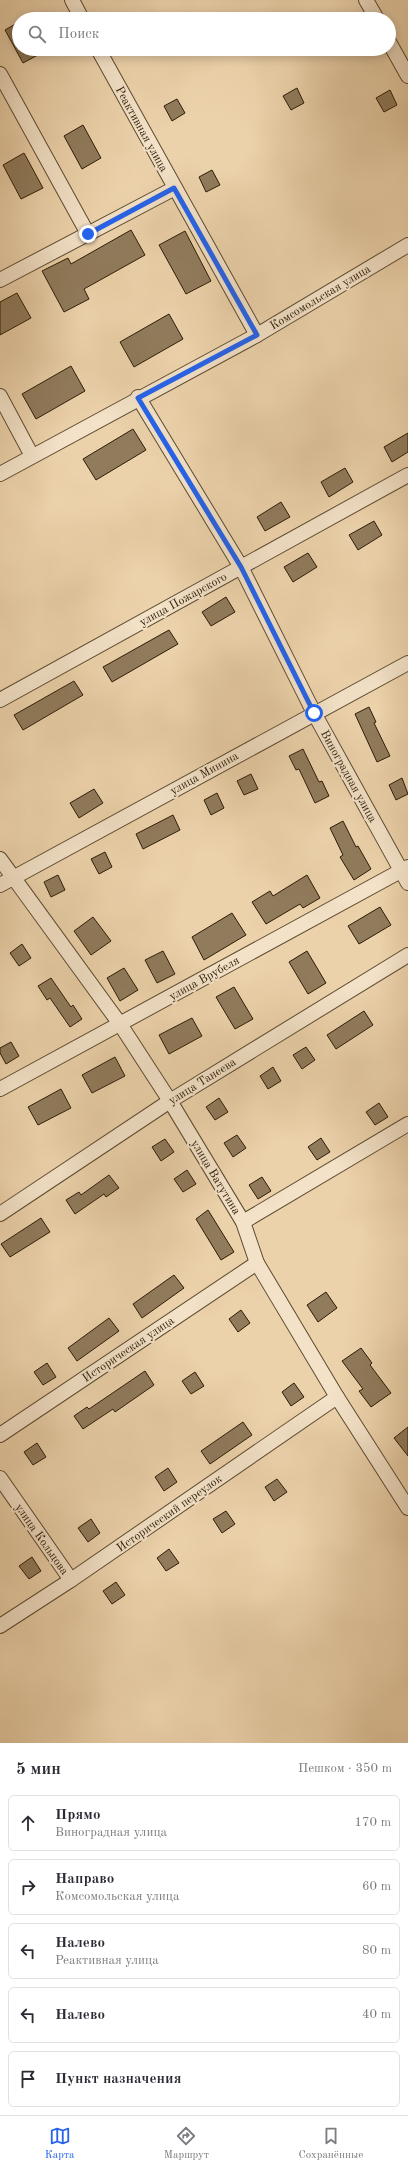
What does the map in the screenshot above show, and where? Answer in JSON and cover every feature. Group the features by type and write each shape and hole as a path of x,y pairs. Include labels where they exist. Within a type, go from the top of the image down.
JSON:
{"street":[{"path":"72,0 78,12"},
{"path":"366,0 372,12"},
{"path":"396,55 408,76"},
{"name":"Реактивная улица","path":"102,56 257,335"},
{"path":"0,74 88,234"},
{"path":"0,280 174,188"},
{"name":"Комсомольская улица","path":"0,474 257,335 408,245"},
{"path":"0,396 32,456"},
{"name":"Виноградная улица","path":"138,398 241,567 314,713 406,874"},
{"name":"улица Пожарского","path":"0,700 408,475"},
{"name":"улица Минина","path":"0,885 408,663"},
{"name":"улица Ватутина","path":"0,859 120,1024 170,1101 243,1222 257,1263 337,1397 408,1508"},
{"name":"улица Врубеля","path":"0,1089 120,1024 406,874"},
{"name":"улица Танеева","path":"0,1214 170,1101 408,955"},
{"path":"243,1222 408,1124"},
{"name":"Историческая улица","path":"0,1434 257,1263"},
{"name":"Исторический переулок","path":"0,1626 71,1580 337,1397"},
{"name":"улица Кольцова","path":"0,1478 71,1580"}],"building":[{"path":"12,26 12,43 5,30"},
{"path":"19,56 36,56 23,63"},
{"path":"297,88 304,103 291,110 283,96"},
{"path":"390,90 397,105 384,112 376,98"},
{"path":"177,99 185,113 172,121 164,106"},
{"path":"83,125 101,158 82,169 64,136"},
{"path":"24,153 43,188 21,199 3,165"},
{"path":"212,170 220,185 206,192 199,177"},
{"path":"131,230 145,255 84,289 89,299 64,312 42,271 68,258 71,264"},
{"path":"185,231 211,281 186,294 159,245"},
{"path":"17,293 31,318 0,335 0,302"},
{"path":"169,314 183,339 134,367 120,342"},
{"path":"71,366 85,391 36,419 22,394"},
{"path":"133,429 146,450 96,480 83,459"},
{"path":"408,433 408,452 392,462 384,447"},
{"path":"345,468 353,482 329,497 321,482"},
{"path":"281,502 290,517 265,531 257,517"},
{"path":"374,521 382,535 358,550 349,535"},
{"path":"308,553 317,567 293,582 284,567"},
{"path":"226,597 235,612 211,626 202,612"},
{"path":"169,630 178,644 112,682 103,667"},
{"path":"74,681 83,695 23,730 14,715"},
{"path":"369,707 376,722 374,723 390,756 377,762 355,714"},
{"path":"303,749 319,782 322,781 329,796 315,803 299,769 296,770 289,756"},
{"path":"251,774 258,789 244,795 237,781"},
{"path":"402,778 408,794 396,800 389,785"},
{"path":"94,789 103,803 79,818 70,803"},
{"path":"217,793 224,808 211,815 204,800"},
{"path":"173,815 180,830 143,849 136,834"},
{"path":"343,821 356,847 358,846 371,869 354,880 340,857 343,855 330,828"},
{"path":"105,852 112,867 99,874 91,859"},
{"path":"58,875 65,890 51,897 44,882"},
{"path":"307,875 320,898 303,908 300,904 266,924 252,902 270,891 273,896"},
{"path":"380,907 391,925 359,944 348,926"},
{"path":"232,913 246,935 204,960 192,937"},
{"path":"93,917 111,941 91,955 74,931"},
{"path":"22,944 31,958 19,966 10,953"},
{"path":"163,951 175,974 157,983 145,960"},
{"path":"307,951 326,983 308,994 289,962"},
{"path":"124,968 138,990 120,1001 107,978"},
{"path":"51,978 71,1007 73,1005 82,1019 70,1027 50,998 47,1000 38,986"},
{"path":"234,987 253,1019 235,1029 216,997"},
{"path":"364,1011 373,1025 336,1049 327,1035"},
{"path":"192,1018 202,1036 169,1054 159,1035"},
{"path":"11,1042 19,1056 6,1064 0,1053 0,1048"},
{"path":"306,1047 315,1060 302,1069 293,1055"},
{"path":"115,1057 125,1076 92,1093 82,1075"},
{"path":"273,1067 281,1081 268,1089 260,1076"},
{"path":"61,1089 71,1108 38,1125 28,1107"},
{"path":"219,1098 228,1112 215,1120 206,1107"},
{"path":"379,1103 388,1117 375,1125 366,1112"},
{"path":"237,1135 246,1148 233,1157 224,1143"},
{"path":"321,1138 330,1152 317,1160 308,1147"},
{"path":"165,1139 174,1152 161,1161 152,1147"},
{"path":"187,1170 196,1184 183,1192 174,1179"},
{"path":"109,1175 119,1188 106,1197 104,1194 75,1214 66,1200 79,1192 81,1195"},
{"path":"262,1177 271,1191 258,1199 249,1185"},
{"path":"208,1210 234,1252 221,1260 196,1219"},
{"path":"41,1218 50,1232 10,1257 1,1244"},
{"path":"174,1275 184,1288 142,1318 133,1304"},
{"path":"326,1292 337,1308 318,1322 307,1305"},
{"path":"241,1310 250,1323 238,1332 229,1319"},
{"path":"109,1318 119,1331 77,1361 68,1348"},
{"path":"361,1348 372,1363 370,1365 391,1393 371,1407 359,1391 363,1389 342,1361"},
{"path":"47,1363 56,1377 43,1385 34,1372"},
{"path":"145,1371 154,1385 115,1412 113,1409 83,1429 74,1416 87,1407 89,1409"},
{"path":"195,1372 204,1386 191,1394 182,1381"},
{"path":"294,1383 304,1397 291,1406 282,1392"},
{"path":"243,1422 252,1435 210,1464 201,1451"},
{"path":"408,1427 408,1456 394,1438"},
{"path":"37,1443 46,1457 33,1465 24,1452"},
{"path":"168,1468 177,1482 164,1491 155,1477"},
{"path":"277,1479 287,1492 274,1501 265,1487"},
{"path":"226,1511 235,1524 222,1533 213,1519"},
{"path":"91,1519 100,1533 88,1542 78,1528"},
{"path":"169,1549 179,1563 166,1571 157,1558"},
{"path":"32,1557 41,1571 29,1579 19,1566"},
{"path":"116,1582 125,1595 112,1604 103,1591"}],"route":[{"path":"88,234 174,188 257,335 138,398 241,567 314,713"}]}
